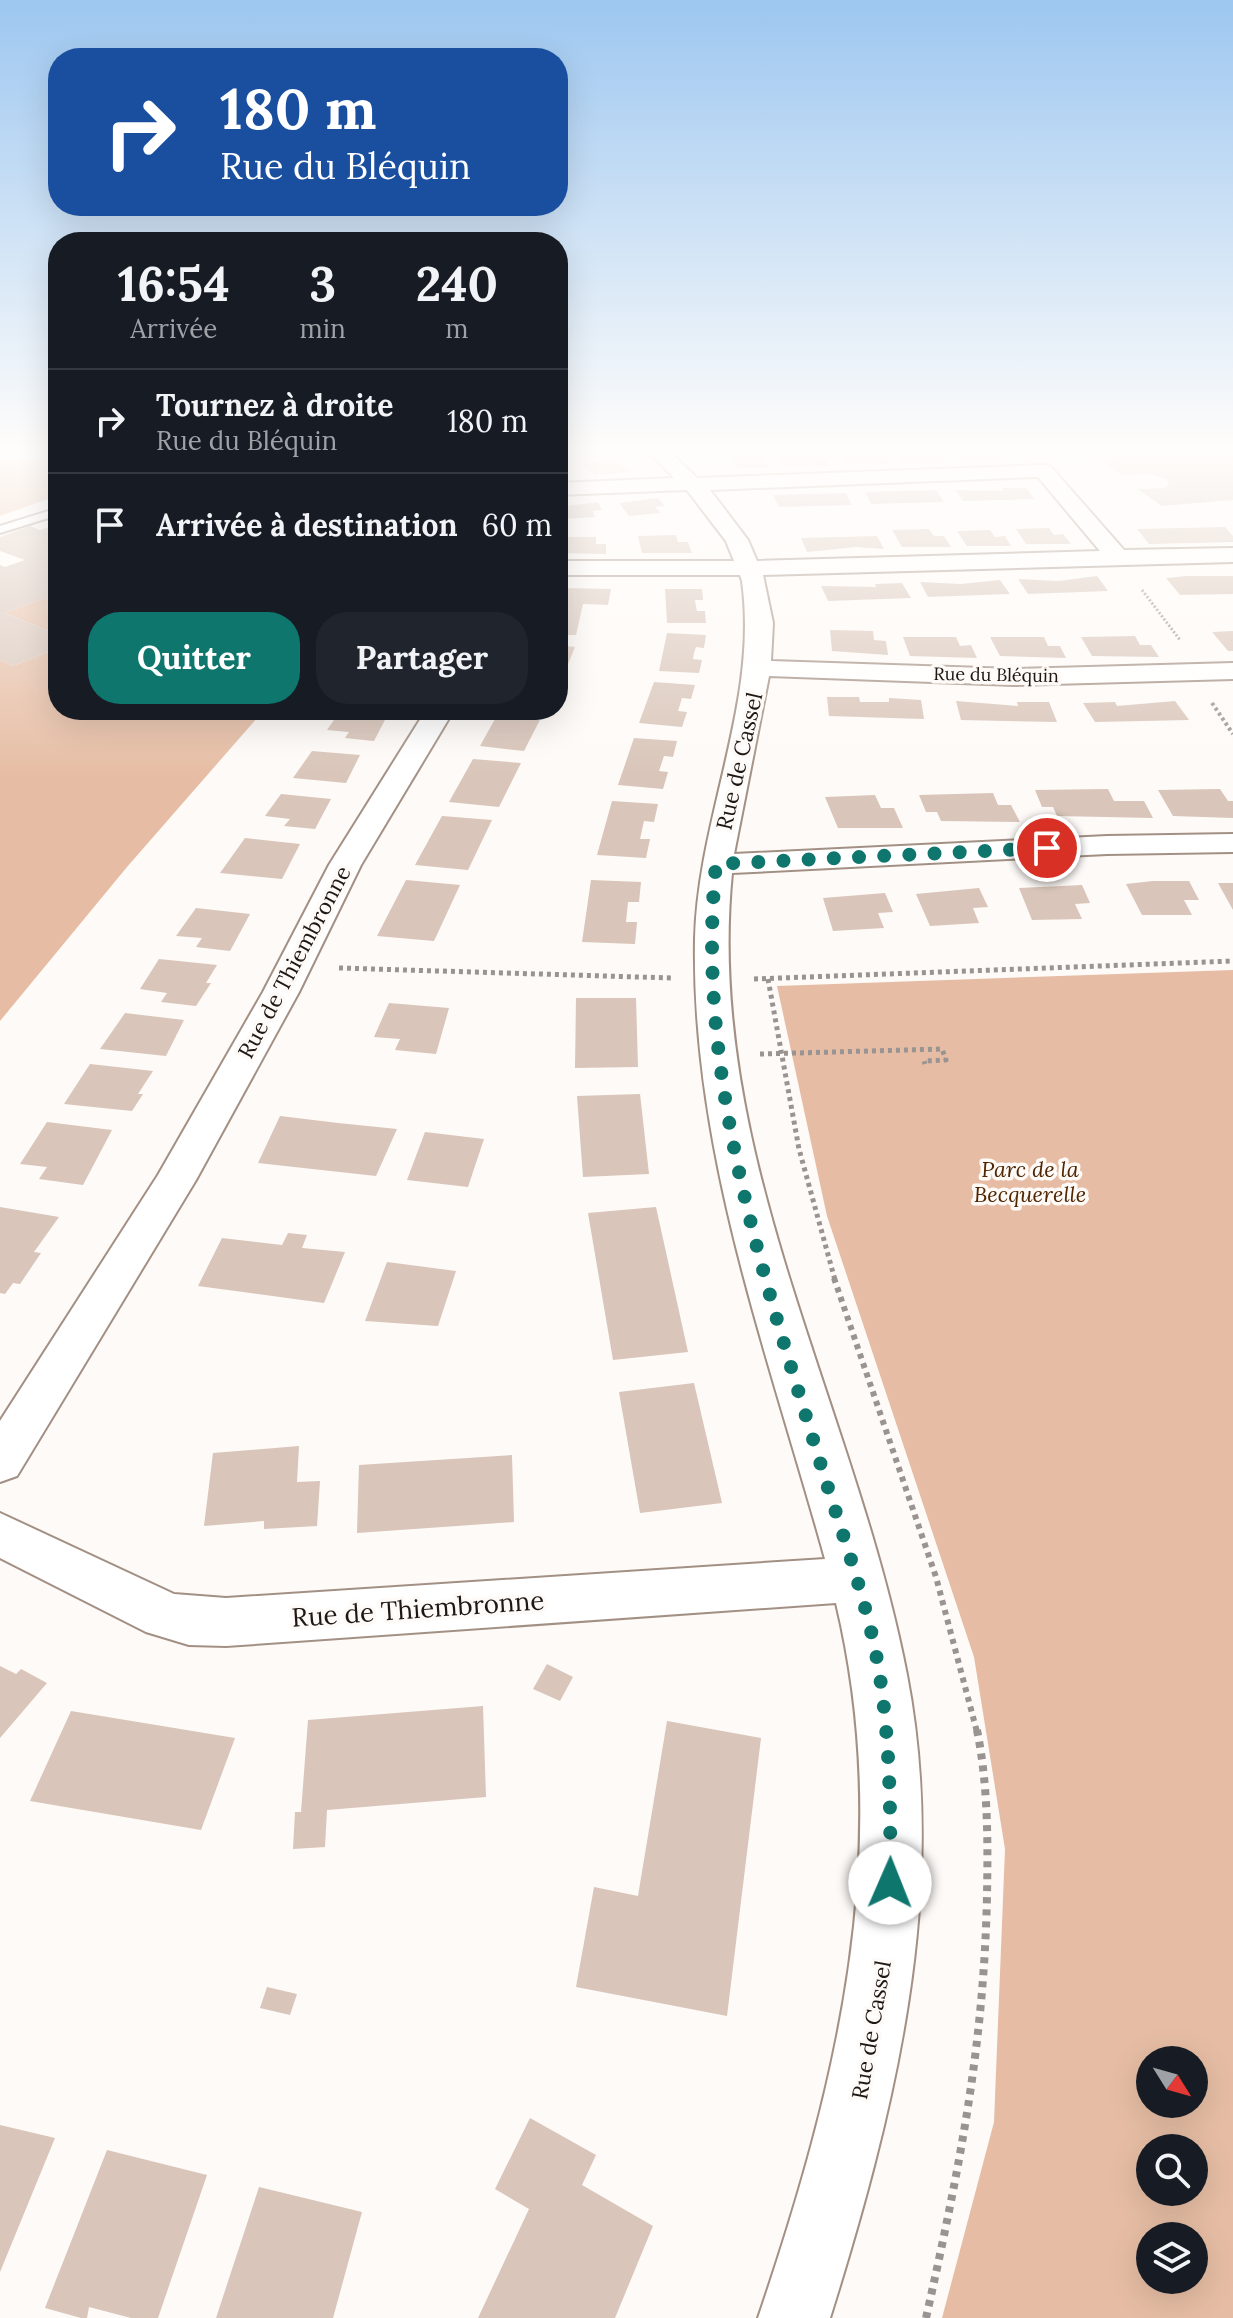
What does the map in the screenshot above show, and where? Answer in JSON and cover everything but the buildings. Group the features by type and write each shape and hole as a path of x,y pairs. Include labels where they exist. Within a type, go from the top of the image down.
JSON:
{"street":[{"name":"Rue de Cassel","path":"746,560 761,614 760,668 716,864 713,980 719,1056 761,1265 856,1579 875,1652 883,1702 891,1839 889,1905 871,2051 832,2204 794,2318"},
{"path":"568,568 750,568 1012,560"},
{"name":"Rue du Bléquin","path":"760,668 1014,677 1233,671"},
{"name":"Rue de Thiembronne","path":"0,1462 154,1218 294,967 345,865 434,720"},
{"path":"716,864 1107,845 1233,843"},
{"name":"Rue de Thiembronne","path":"0,1534 165,1615 189,1621 226,1622 856,1579"}],"path":[{"path":"294,967 713,980 1233,961"},
{"path":"719,1056 942,1049 946,1060 924,1061 925,1064"}],"green space":[{"path":"44,598 48,600 48,631 5,613"},
{"path":"48,652 48,720 255,720 127,867 0,1021 0,660 13,666"},
{"name":"Parc de la Becquerelle","path":"1233,970 1233,2318 942,2318 994,2122 1005,1849 974,1657 827,1216 777,986"}],"route":[{"path":"890,1883 887,1763 883,1702 875,1652 856,1579 773,1309 727,1109 713,980 712,909 716,864 1047,848"}]}
